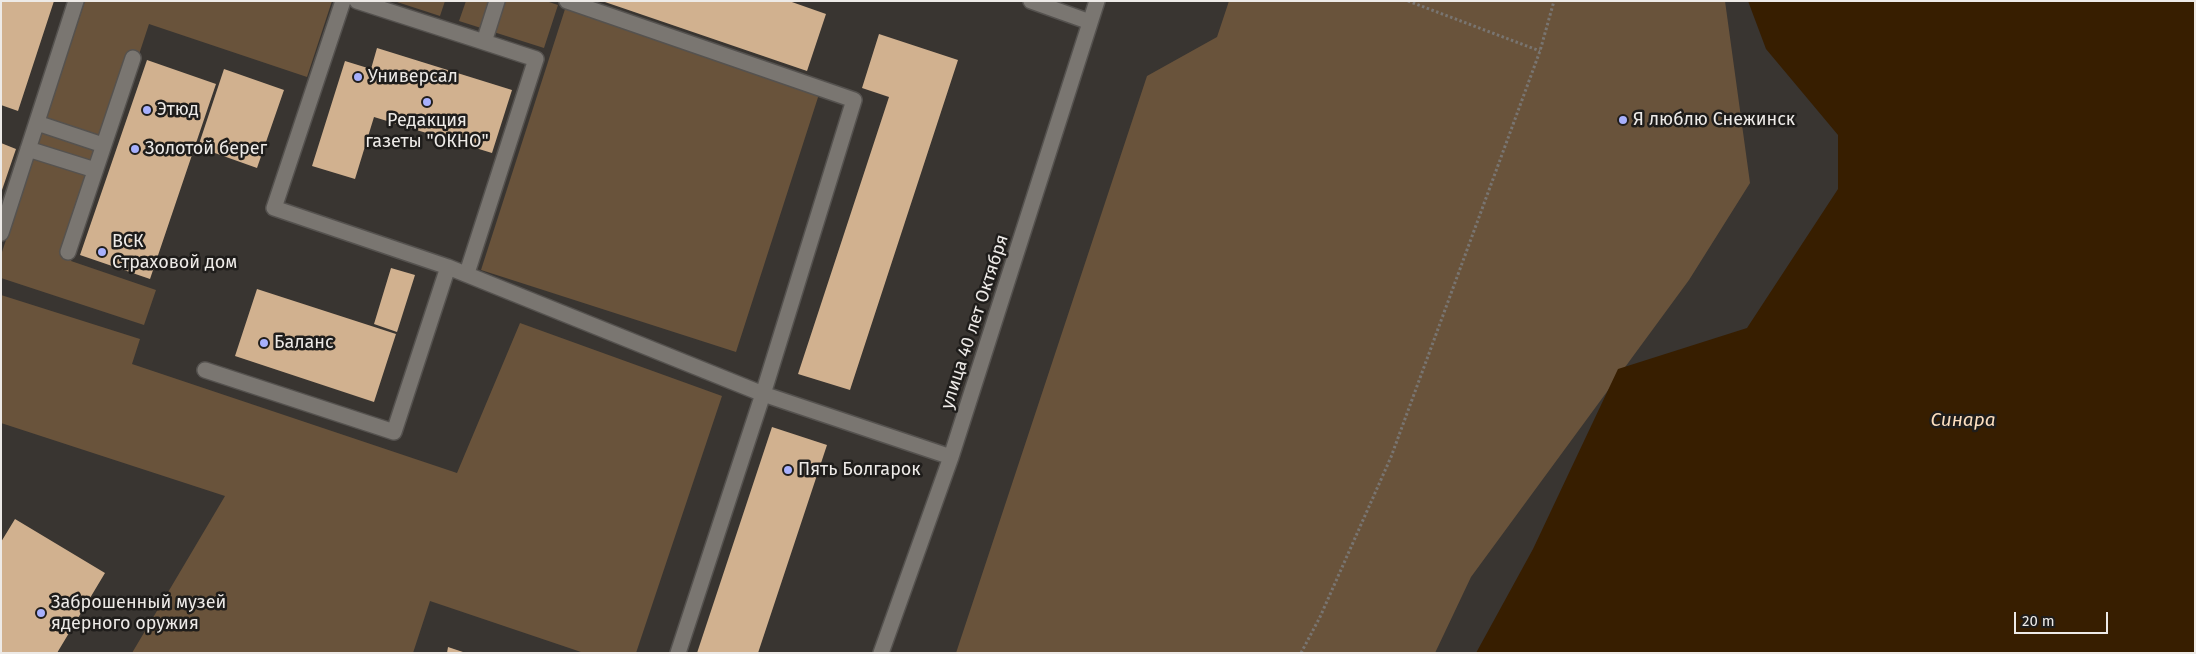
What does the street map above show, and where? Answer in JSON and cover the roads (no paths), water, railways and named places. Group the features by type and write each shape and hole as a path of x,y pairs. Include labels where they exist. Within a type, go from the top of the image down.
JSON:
{"street":[{"path":"1,233 76,1"},
{"path":"342,1 274,208 467,273 763,394 951,457"},
{"path":"358,1 536,59 467,273"},
{"path":"484,42 498,1"},
{"path":"567,1 854,100 763,394 678,653"},
{"path":"1031,1 1090,22"},
{"name":"улица 40 лет Октября","path":"881,653 951,457 1097,1"},
{"path":"68,252 133,58"},
{"path":"37,123 104,145"},
{"path":"28,149 95,170"},
{"path":"205,370 394,432 448,267"}],"water":[{"name":"Синара","path":"1748,1 2195,1 2195,653 1476,653 1533,549 1618,369 1747,328 1838,189 1838,135 1766,49"}],"place":[{"name":"Универсал","path":"358,77"},
{"name":"Редакция газеты \"ОКНО\"","path":"427,102"},
{"name":"Этюд","path":"147,110"},
{"name":"Я люблю Снежинск","path":"1623,120"},
{"name":"Золотой берег","path":"135,149"},
{"name":"ВСК Страховой дом","path":"102,252"},
{"name":"Баланс","path":"264,343"},
{"name":"Пять Болгарок","path":"788,470"},
{"name":"Заброшенный музей ядерного оружия","path":"41,613"}]}
